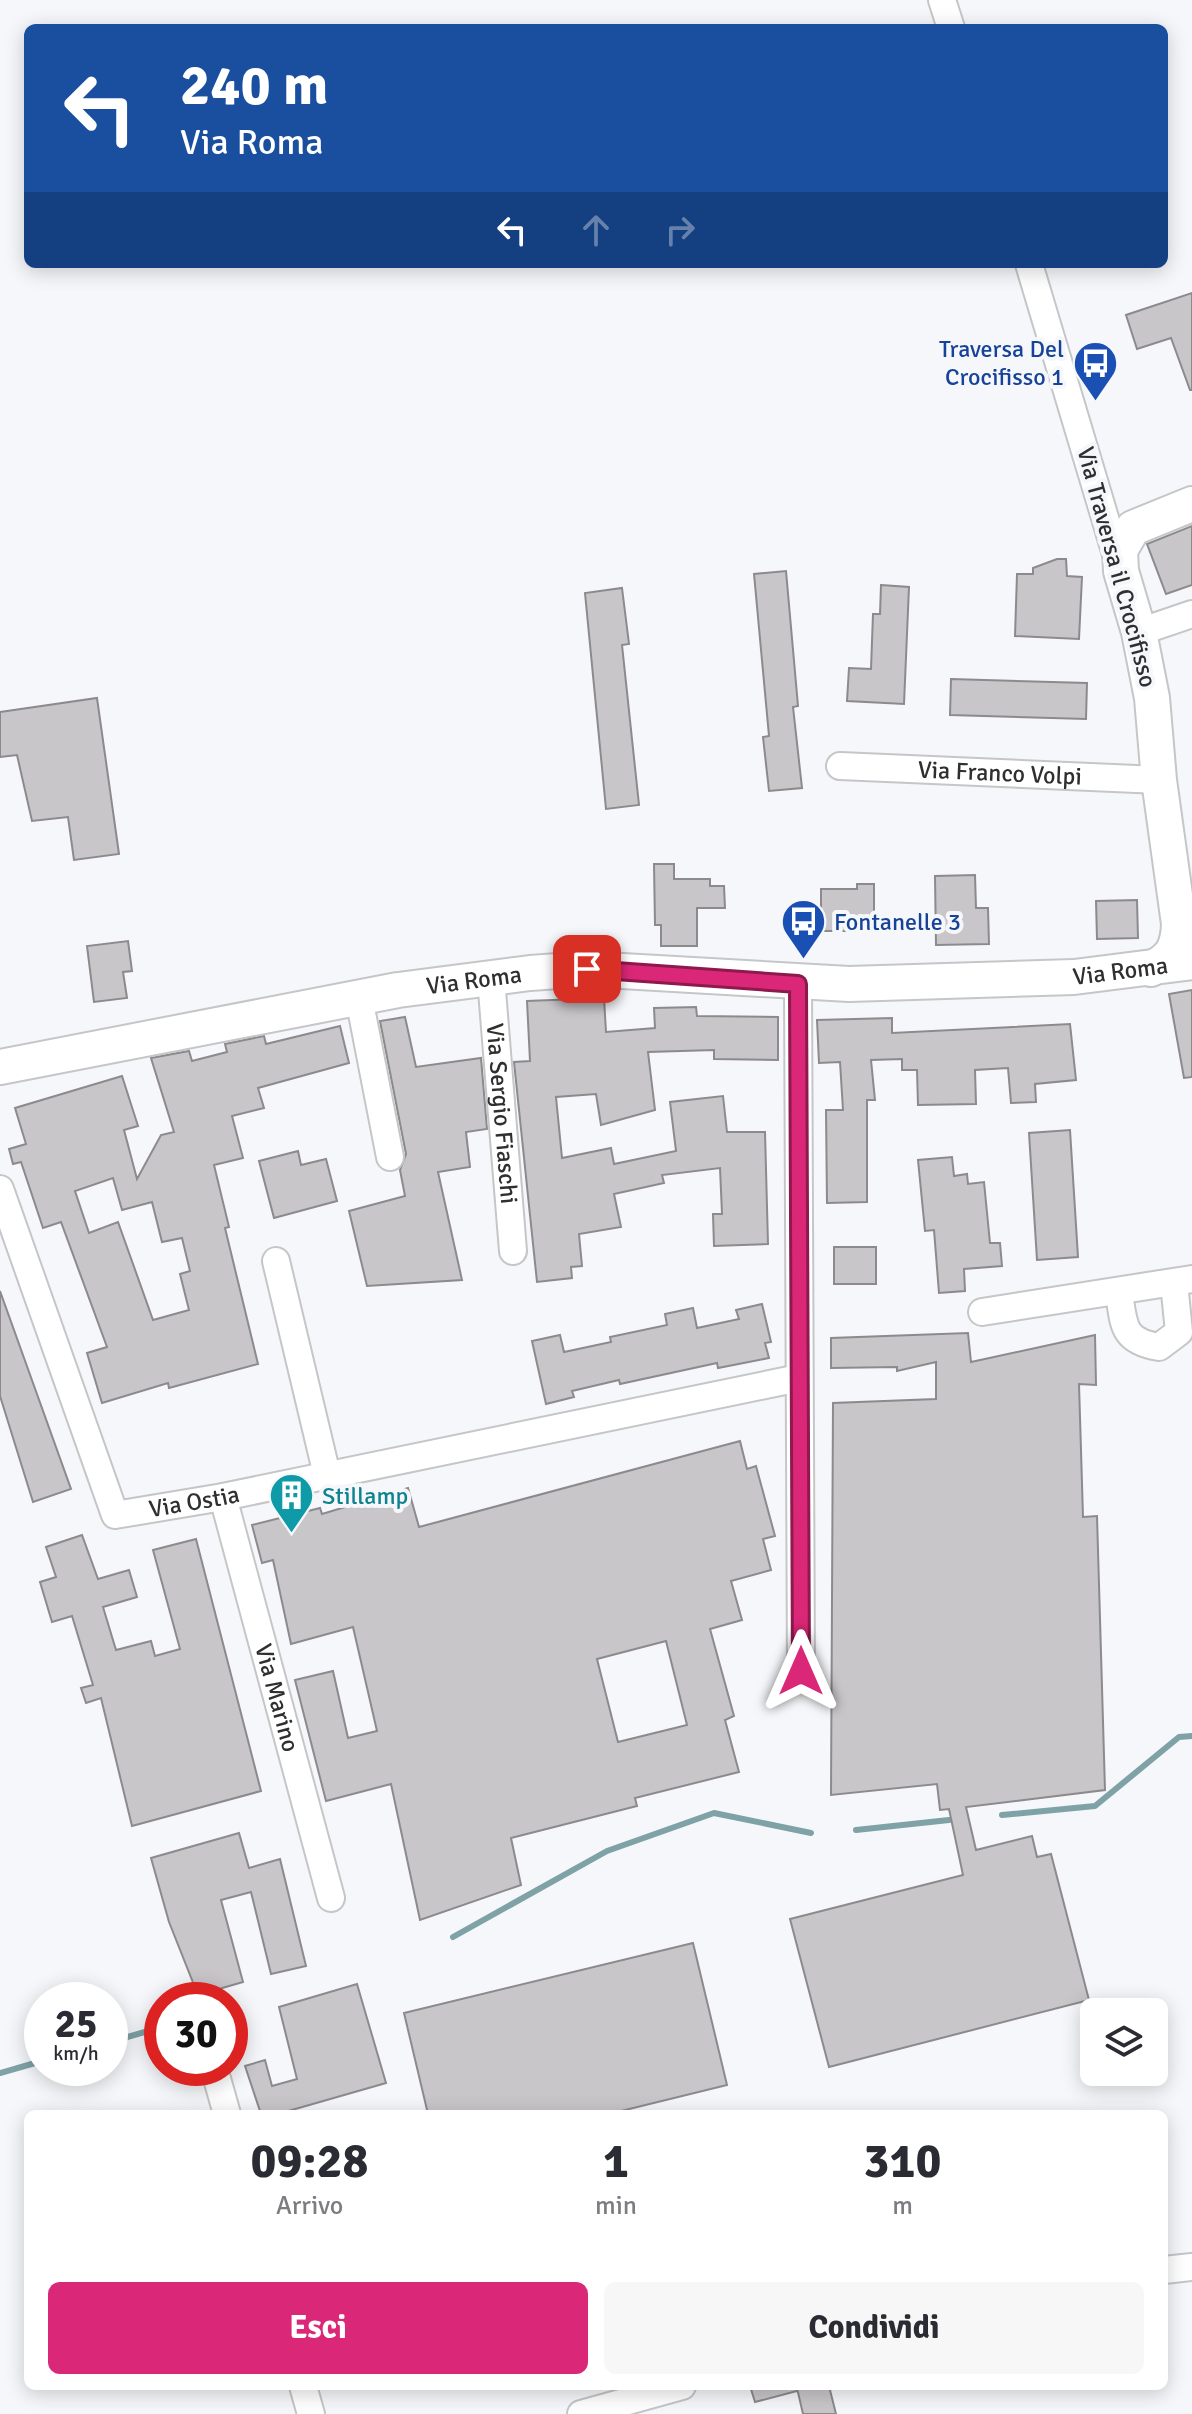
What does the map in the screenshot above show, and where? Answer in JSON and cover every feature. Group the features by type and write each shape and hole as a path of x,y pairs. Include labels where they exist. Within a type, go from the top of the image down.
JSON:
{"main road":[{"path":"1121,571 1123,540 1143,522 1192,504"},
{"name":"Via Traversa il Crocifisso","path":"1121,571 1139,632 1152,698 1159,780 1186,934 1173,955 1151,969"},
{"name":"Via Roma","path":"0,1067 359,998 491,978 587,969 798,984 1074,977 1192,962"}],"street":[{"path":"942,0 950,24"},
{"name":"Via Traversa il Crocifisso","path":"1030,268 1121,571"},
{"path":"1098,491 1119,519 1130,524 1143,522"},
{"path":"1139,632 1192,614"},
{"name":"Via Franco Volpi","path":"840,766 1159,780"},
{"name":"Via Sergio Fiaschi","path":"491,978 513,1251"},
{"path":"798,984 801,1671"},
{"path":"359,998 390,1157"},
{"name":"Via Ostia","path":"0,1189 115,1515 223,1497 799,1378"},
{"path":"276,1261 327,1475"},
{"path":"982,1312 1183,1281 1179,1332 1159,1347 1139,1344 1125,1329 1119,1293"},
{"name":"Via Marino","path":"223,1497 331,1898"},
{"path":"219,2086 226,2110"},
{"path":"1168,2270 1192,2267"},
{"path":"304,2390 311,2414"},
{"path":"581,2414 668,2390"}],"building":[{"path":"1192,293 1190,390 1171,338 1137,349 1126,315"},
{"path":"1192,526 1192,585 1166,594 1147,544"},
{"path":"1066,559 1067,576 1082,577 1079,639 1015,636 1017,574 1033,574 1033,568"},
{"path":"786,571 798,706 793,707 802,788 769,791 763,737 769,736 754,574"},
{"path":"881,585 909,587 904,704 847,701 849,668 871,669 873,614 880,614"},
{"path":"622,588 629,644 622,645 639,805 606,809 585,593"},
{"path":"951,679 1087,683 1086,719 950,715"},
{"path":"97,698 119,854 74,860 68,817 32,821 17,755 0,757 0,712"},
{"path":"654,864 674,864 674,879 710,879 710,886 724,886 725,908 697,908 697,946 661,946 661,925 655,925"},
{"path":"975,875 976,908 988,908 989,944 936,945 935,876"},
{"path":"857,884 874,884 874,931 821,931 821,889 857,889"},
{"path":"1137,900 1138,938 1097,939 1096,901"},
{"path":"128,941 132,971 123,972 127,998 94,1002 87,946"},
{"path":"1192,990 1192,1077 1184,1078 1169,994"},
{"path":"604,998 606,1032 655,1028 654,1008 696,1007 697,1016 778,1017 778,1060 714,1059 714,1050 648,1052 655,1110 601,1125 596,1094 556,1097 562,1158 611,1148 614,1164 676,1151 670,1102 723,1096 727,1132 765,1132 768,1244 714,1246 713,1214 722,1214 720,1168 662,1175 664,1183 614,1194 621,1227 579,1234 582,1266 571,1267 572,1278 537,1282 514,1062 530,1061 527,1001"},
{"path":"405,1017 416,1067 481,1058 487,1129 466,1132 470,1167 438,1172 462,1280 367,1286 349,1211 405,1196 400,1170 406,1154 380,1021"},
{"path":"892,1018 892,1033 1070,1024 1076,1080 1035,1084 1036,1102 1011,1103 1008,1068 975,1070 976,1104 918,1105 917,1070 902,1070 902,1059 871,1060 875,1100 867,1100 867,1202 827,1203 826,1110 843,1110 840,1062 819,1063 817,1020"},
{"path":"340,1026 349,1063 258,1088 264,1108 232,1116 243,1158 214,1165 229,1227 225,1228 258,1364 169,1388 168,1383 102,1403 87,1353 107,1347 61,1222 43,1228 21,1162 13,1164 9,1149 26,1144 15,1108 122,1076 138,1126 124,1130 137,1179 161,1135 174,1132 151,1058 189,1051 192,1061 227,1052 225,1044 264,1036 266,1044","holes":["113,1178 122,1210 152,1202 162,1242 182,1238 190,1271 180,1274 189,1310 153,1320 118,1222 89,1233 75,1191"]},
{"path":"1070,1130 1078,1257 1037,1260 1029,1133"},
{"path":"298,1151 301,1165 326,1159 337,1201 274,1218 259,1161"},
{"path":"952,1157 954,1176 967,1174 968,1184 984,1182 990,1243 1000,1243 1002,1266 964,1269 965,1291 939,1293 934,1230 925,1231 918,1160"},
{"path":"834,1247 876,1247 876,1284 834,1284"},
{"path":"0,1291 71,1489 33,1502 0,1396"},
{"path":"762,1304 771,1342 765,1343 769,1358 718,1368 717,1363 620,1384 619,1380 572,1391 574,1397 546,1404 532,1341 560,1335 564,1352 611,1342 610,1337 667,1325 665,1314 693,1308 697,1328 739,1319 736,1310"},
{"path":"968,1333 971,1362 1095,1335 1096,1385 1079,1384 1083,1517 1097,1516 1105,1790 966,1807 976,1850 1032,1836 1037,1857 1051,1854 1088,1998 829,2067 790,1919 963,1875 949,1809 940,1810 937,1784 831,1795 833,1403 936,1399 936,1362 897,1371 897,1367 831,1368 831,1338"},
{"path":"740,1441 747,1469 756,1466 775,1536 763,1539 771,1570 731,1581 742,1620 710,1629 734,1716 725,1720 739,1772 635,1798 637,1806 511,1838 521,1885 420,1920 391,1784 326,1801 295,1680 333,1671 348,1738 377,1731 353,1627 291,1644 273,1560 262,1563 252,1525 320,1508 322,1514 408,1488 419,1527","holes":["666,1641 687,1725 618,1742 597,1659"]},
{"path":"82,1535 98,1579 129,1570 137,1597 103,1607 116,1650 151,1641 155,1656 180,1649 153,1550 196,1539 261,1791 132,1826 101,1698 86,1703 81,1688 93,1685 72,1616 52,1622 40,1582 56,1577 46,1547"},
{"path":"239,1833 249,1868 280,1859 306,1966 271,1974 251,1892 221,1900 243,1982 193,1982 169,1922 151,1858"},
{"path":"693,1943 727,2085 625,2110 427,2110 404,2013"},
{"path":"357,1984 386,2083 292,2110 260,2110 248,2075 248,2065 265,2060 272,2086 297,2079 279,2007"},
{"path":"751,2390 797,2390 797,2391 755,2402"},
{"path":"797,2390 830,2390 836,2414 803,2414"}],"waterway":[{"path":"1002,1815 1095,1806 1179,1737 1192,1736"},
{"path":"453,1937 607,1851 714,1813 811,1833"},
{"path":"856,1830 949,1820"},
{"path":"128,2037 144,2032"},
{"path":"0,2073 24,2066"}],"place":[{"name":"Traversa Del Crocifisso 1","path":"1095,402"},
{"name":"Fontanelle 3","path":"803,961"},
{"name":"Stillamp","path":"291,1535"}],"route":[{"path":"587,969 798,984 801,1671"}]}
